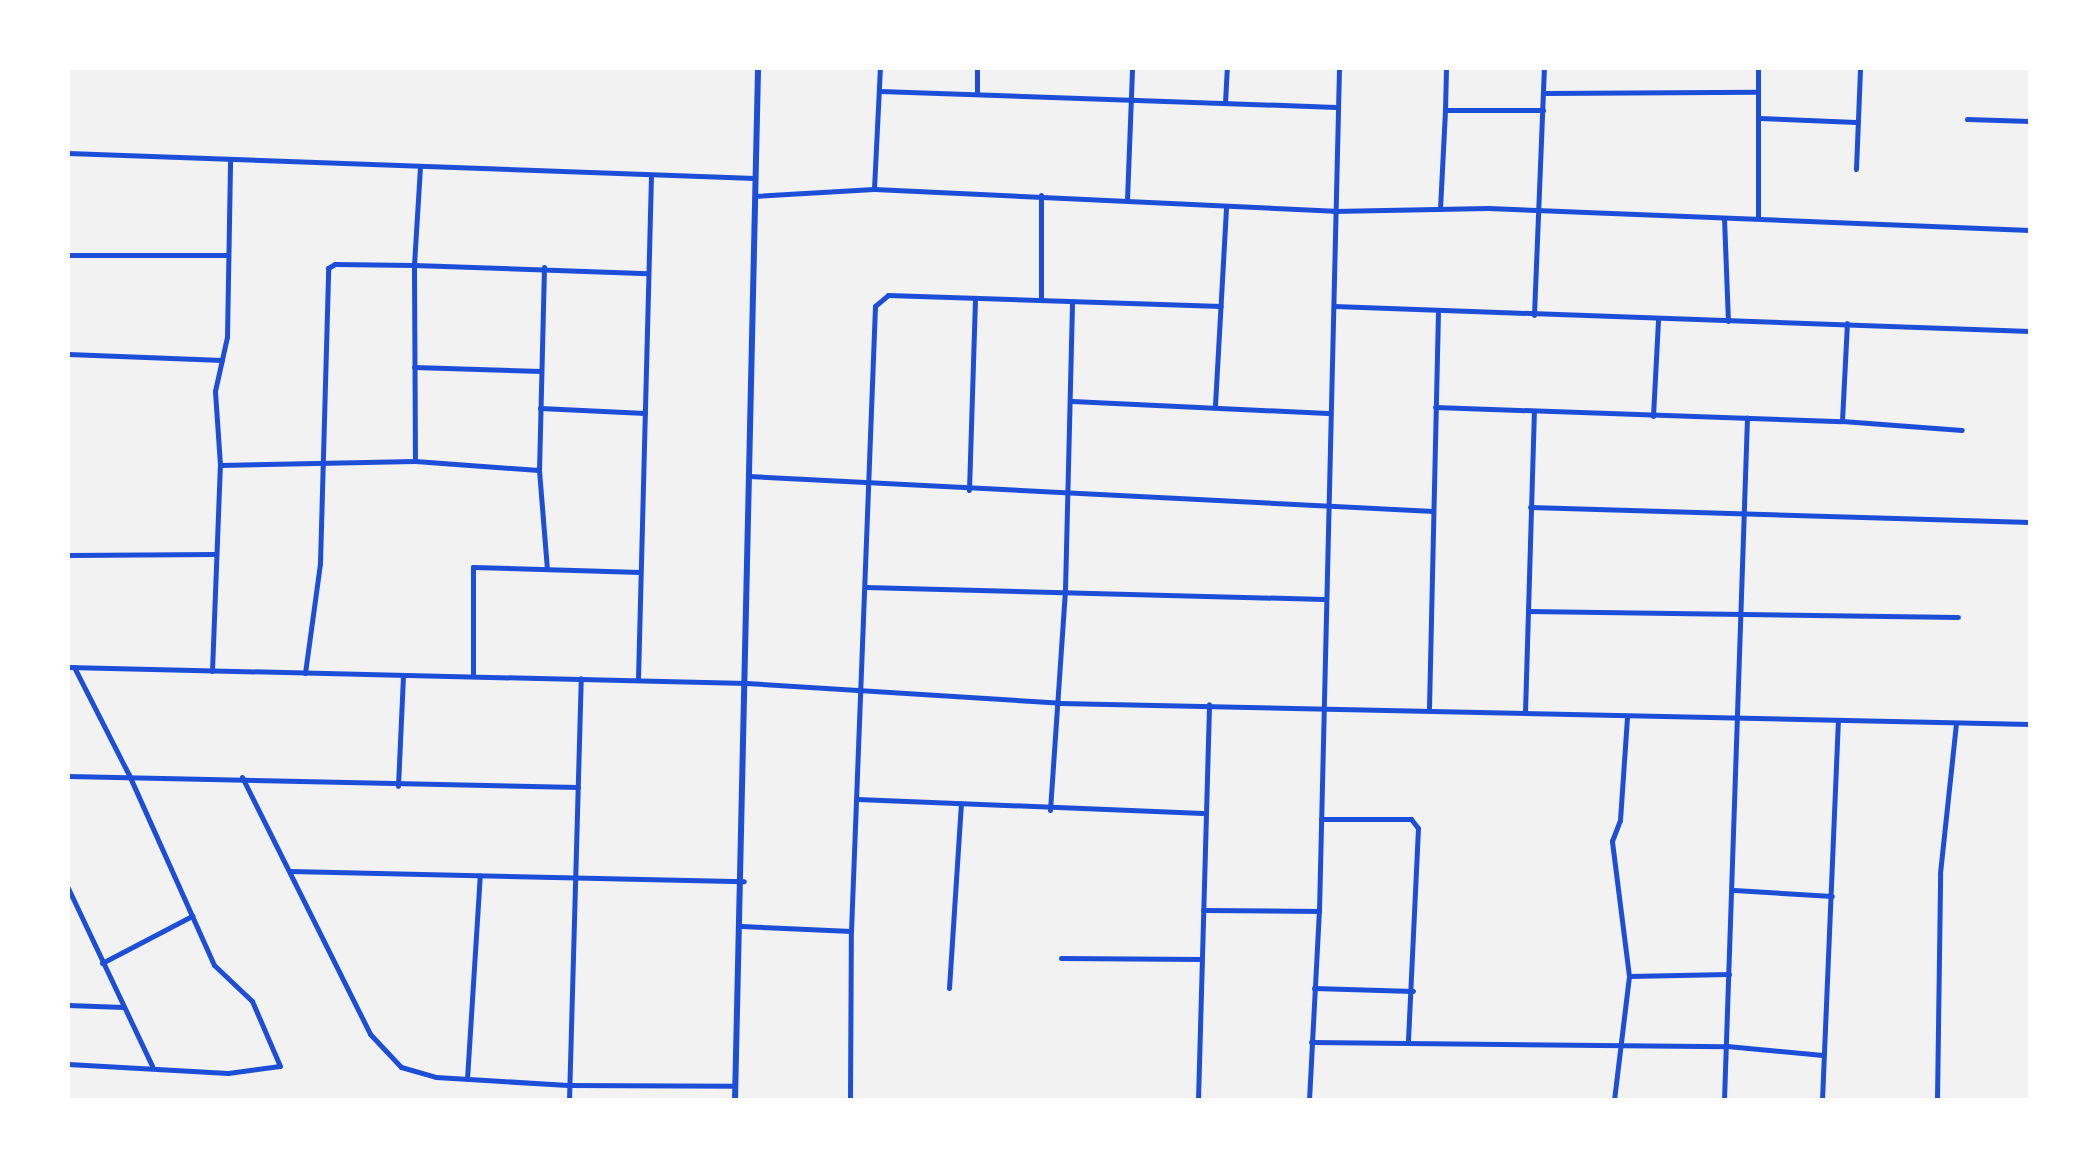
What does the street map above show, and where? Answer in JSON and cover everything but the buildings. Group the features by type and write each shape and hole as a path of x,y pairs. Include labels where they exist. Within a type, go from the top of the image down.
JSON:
{"street":[{"path":"735,1100 744,881 758,68"},
{"path":"874,189 880,68"},
{"path":"977,68 977,94"},
{"path":"1127,200 1132,68"},
{"path":"1225,103 1227,68"},
{"path":"1309,1100 1319,911 1321,706 1339,68"},
{"path":"1440,209 1446,68"},
{"path":"1534,315 1542,213 1544,68"},
{"path":"1758,68 1758,218"},
{"path":"1856,169 1860,68"},
{"path":"880,91 1336,107"},
{"path":"1543,93 1758,92"},
{"path":"1445,110 1543,110"},
{"path":"1759,118 1856,122"},
{"path":"1967,119 2030,121"},
{"path":"68,153 755,178"},
{"path":"212,671 220,465 215,391 227,337 230,159"},
{"path":"415,461 414,265 420,167"},
{"path":"638,679 651,176"},
{"path":"754,196 874,189 1333,211 1440,209 2030,230"},
{"path":"1041,195 1041,300"},
{"path":"1215,405 1226,206"},
{"path":"1724,217 1728,321"},
{"path":"68,255 226,255"},
{"path":"305,673 320,563 328,268 335,264 544,267 648,273"},
{"path":"544,267 539,470 547,569"},
{"path":"850,1100 851,931 875,306 888,295 1221,306"},
{"path":"969,490 975,300"},
{"path":"1050,810 1060,703 1065,590 1072,401 1072,302"},
{"path":"1334,306 1438,313 1847,323 2030,331"},
{"path":"1429,708 1438,313"},
{"path":"1653,416 1658,320"},
{"path":"1842,421 1847,323"},
{"path":"68,354 222,360"},
{"path":"414,367 541,371"},
{"path":"1072,401 1215,405 1328,413"},
{"path":"1435,407 1842,421 1962,430"},
{"path":"540,408 645,413"},
{"path":"1525,712 1534,411"},
{"path":"1724,1100 1734,890 1747,417"},
{"path":"220,465 415,461 539,470"},
{"path":"749,476 869,486 1068,491 1433,511"},
{"path":"1530,507 2030,522"},
{"path":"68,555 216,554"},
{"path":"473,674 473,567 641,572"},
{"path":"865,587 1324,599"},
{"path":"1528,611 1958,617"},
{"path":"68,1064 152,1066 228,1073 280,1066 258,1011 245,992 219,974 129,775 71,667 638,679 1060,703 1429,708 1739,720 2030,724"},
{"path":"398,786 403,675"},
{"path":"569,1100 581,678"},
{"path":"1198,1100 1203,813 1209,704"},
{"path":"1614,1100 1617,1044 1629,976 1612,841 1620,820 1627,716"},
{"path":"1822,1100 1838,721"},
{"path":"1937,1100 1940,873 1956,724"},
{"path":"68,776 242,777 398,786 578,787"},
{"path":"242,777 378,1046 401,1067 467,1079 568,1085 735,1086"},
{"path":"857,799 1050,810 1203,813"},
{"path":"949,988 961,803"},
{"path":"1321,819 1411,819 1418,828 1413,991 1408,1040"},
{"path":"290,871 744,881"},
{"path":"467,1079 480,875"},
{"path":"68,888 152,1066"},
{"path":"1734,890 1832,896"},
{"path":"1203,910 1319,911"},
{"path":"102,963 192,916"},
{"path":"741,926 851,931"},
{"path":"1061,958 1200,959"},
{"path":"1629,976 1729,974"},
{"path":"1314,988 1413,991"},
{"path":"68,1005 124,1007"},
{"path":"1311,1042 1408,1040 1727,1046 1823,1055"}]}
